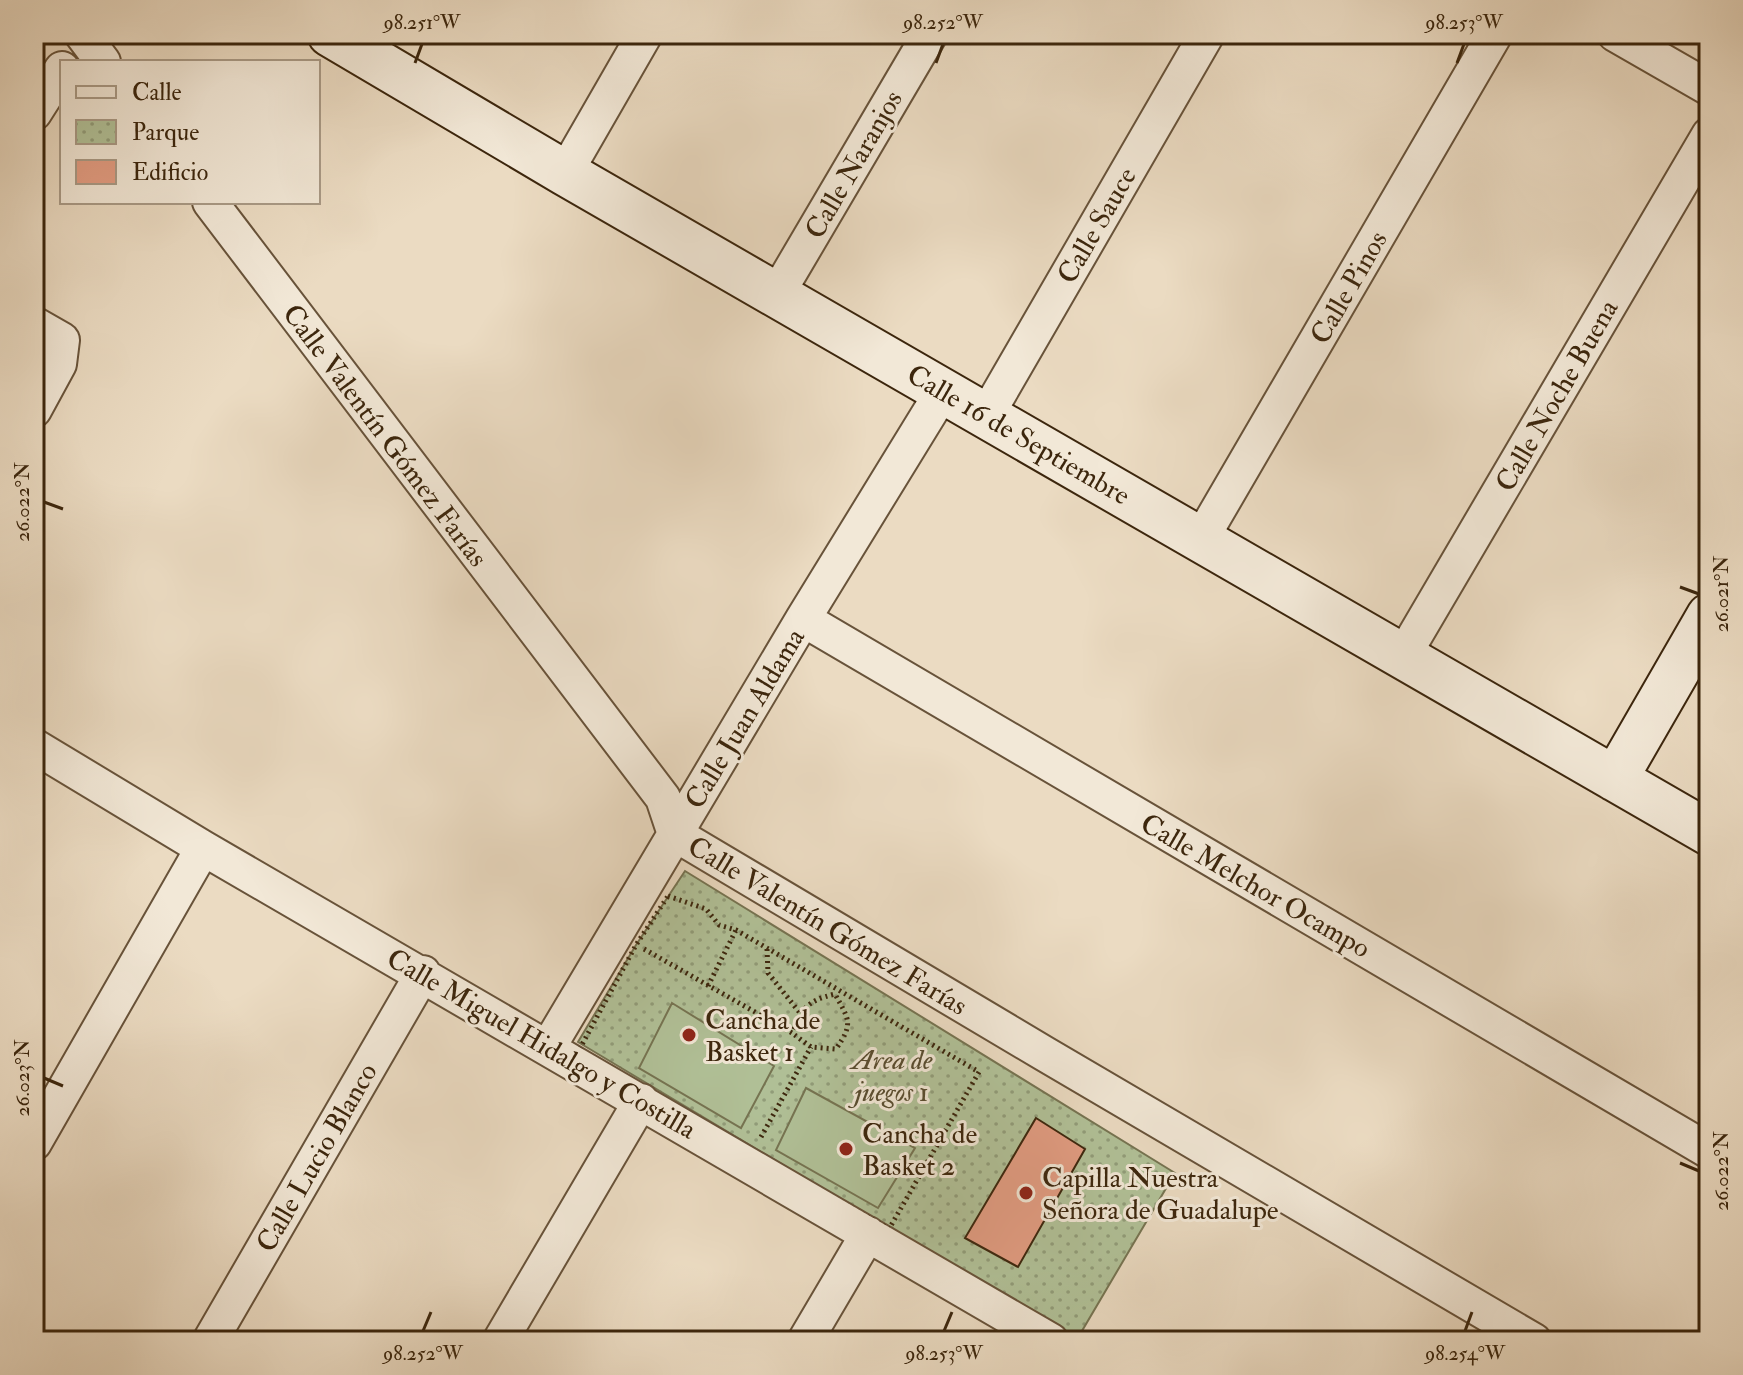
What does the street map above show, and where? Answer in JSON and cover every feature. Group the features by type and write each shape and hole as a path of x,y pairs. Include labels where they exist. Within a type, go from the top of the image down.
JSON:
{"street":[{"path":"565,173 645,34"},
{"name":"Calle Naranjos","path":"777,294 930,34"},
{"name":"Calle Sauce","path":"986,416 1207,34"},
{"name":"Calle Pinos","path":"1201,539 1495,34"},
{"path":"1615,34 1709,88"},
{"name":"Calle 16 de Septiembre","path":"350,39 565,173 1709,833"},
{"path":"34,113 60,72"},
{"name":"Calle Noche Buena","path":"1403,656 1709,135"},
{"name":"Calle Valentín Gómez Farías","path":"212,204 663,798 675,834 1534,1341"},
{"path":"34,324 62,340 59,364 34,410"},
{"name":"Calle Juan Aldama","path":"549,1046 803,619 943,391"},
{"path":"1615,779 1709,616"},
{"name":"Calle Melchor Ocampo","path":"803,619 1709,1151"},
{"name":"Calle Miguel Hidalgo y Costilla","path":"34,746 203,848 549,1046 1051,1341"},
{"path":"34,1143 203,848"},
{"name":"Calle Lucio Blanco","path":"210,1341 423,973"},
{"path":"500,1341 641,1101"},
{"path":"805,1341 868,1234"}],"path":[{"path":"668,896 706,909 719,925 736,930 979,1072 889,1229 579,1050 636,945 668,896"},
{"path":"708,986 736,930"},
{"path":"636,945 792,1033 811,1047 836,1049 848,1031 847,1015 835,994 812,1000 800,1013 792,1033"},
{"path":"767,948 768,973 800,1013"},
{"path":"760,1138 811,1047"}],"green space":[{"name":"Area de juegos 1","path":"685,871 1175,1173 1076,1341 578,1042"},
{"name":"Cancha de Basket 1","path":"672,1003 774,1066 741,1128 639,1068"},
{"name":"Cancha de Basket 2","path":"806,1088 915,1148 878,1208 776,1150"}],"building":[{"name":"Capilla Nuestra Señora de Guadalupe","path":"1036,1118 1085,1149 1018,1267 965,1238"}],"place":[{"name":"Cancha de Basket 1","path":"689,1035"},
{"name":"Cancha de Basket 2","path":"846,1149"},
{"name":"Capilla Nuestra Señora de Guadalupe","path":"1026,1193"}]}
